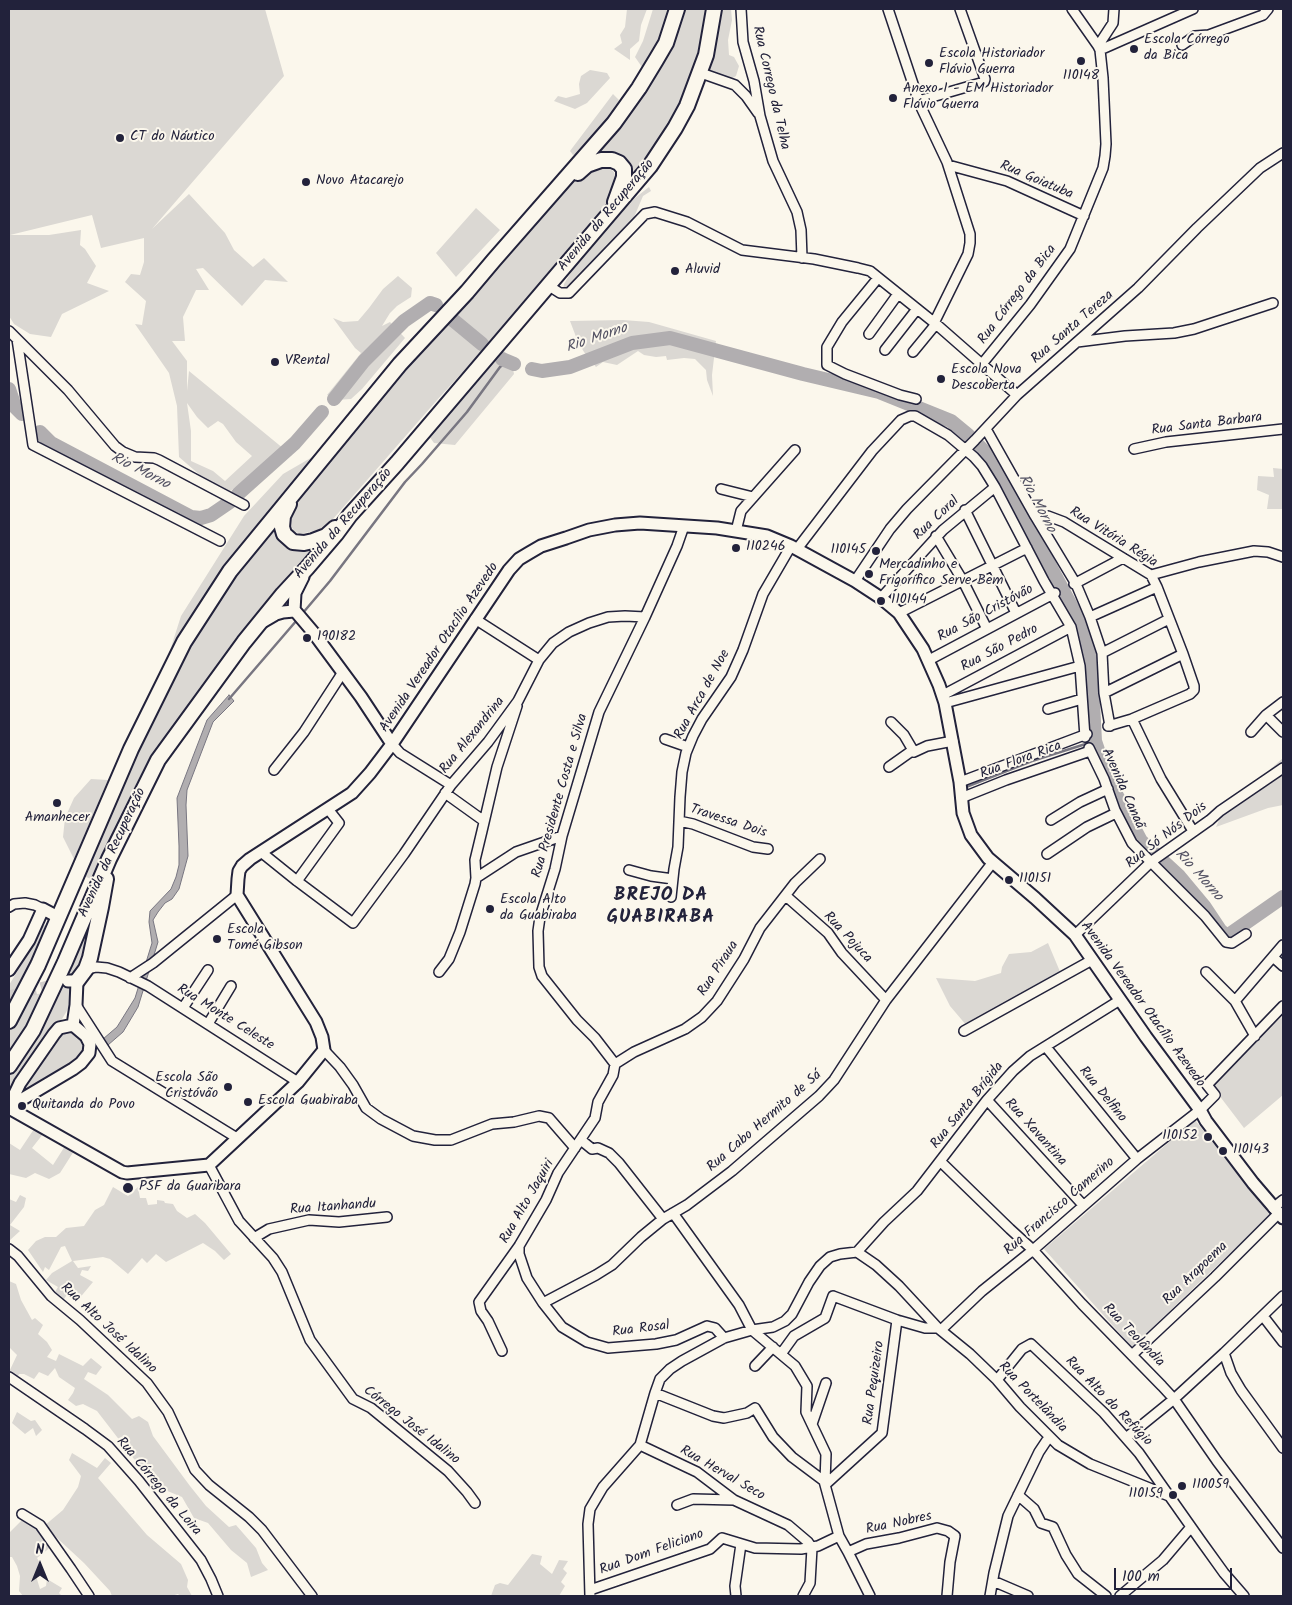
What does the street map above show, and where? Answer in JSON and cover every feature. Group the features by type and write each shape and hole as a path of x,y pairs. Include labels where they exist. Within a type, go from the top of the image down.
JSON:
{"highway":[{"path":"350,515 326,536 304,544 293,542 284,534 282,527 283,516 298,488 400,364 467,292 614,123 639,88 666,43 677,9"},
{"name":"Avenida da Recuperação","path":"9,1066 36,1022 65,962 109,859 158,760 218,677 283,594 642,178 687,106 701,73 714,9"},
{"path":"550,196 587,165 601,160 612,160 621,165 624,170 624,178 610,214"},
{"name":"Avenida da Recuperação","path":"9,1021 38,966 131,749 184,642 230,571 298,488"},
{"path":"72,981 86,969 101,907 109,859"}],"main road":[{"name":"Avenida Vereador Otacílio Azevedo","path":"237,895 239,871 250,859 352,793 370,773 392,744 509,570 519,559 541,546 589,530 616,525 640,523 684,526 767,536 794,547 854,581 881,598 899,614 929,660 944,699 960,782 963,813 971,835 980,849 993,862 1075,935 1206,1121 1278,1213"},
{"path":"307,568 295,593 295,612 309,627 343,672 392,744"},
{"path":"259,623 276,614 295,612"},
{"path":"11,1106 20,1114 122,1172 128,1173 209,1165 298,1082 324,1050 322,1037 316,1022 237,895"},
{"path":"9,970 29,940 43,909 58,918"},
{"path":"72,981 76,1005 72,1025"},
{"path":"11,1106 20,1083 54,1034 59,1028 72,1025"},
{"path":"11,1106 81,1063 89,1052 90,1044 86,1036 72,1025"}],"street":[{"name":"Rua Corrego da Telha","path":"741,9 743,42 754,81 760,116 772,161 797,212 801,230 802,258"},
{"path":"888,9 918,101 948,165 967,224 970,243 968,254 935,323 913,352"},
{"path":"918,101 984,82 985,79 960,9"},
{"path":"1072,9 1099,48"},
{"path":"1099,48 1114,23 1114,9"},
{"path":"1099,48 1193,9"},
{"path":"1182,45 1195,36 1209,35 1263,15 1268,9"},
{"name":"Rua Córrego da Bica","path":"982,364 1030,305 1070,249 1103,168 1106,156 1103,78 1099,48"},
{"path":"701,73 735,85 746,96 760,116"},
{"name":"Rua Santa Tereza","path":"854,581 901,516 1017,395 1138,288 1260,168 1283,153"},
{"name":"Rua Goiatuba","path":"948,165 1007,181 1084,216"},
{"path":"549,286 560,293 569,293 645,214 655,212 687,222 742,250 802,258 870,271 935,323 1017,395"},
{"path":"878,278 842,322 827,347 828,366 900,395 916,399"},
{"path":"869,334 898,294"},
{"path":"1077,342 1125,336 1174,333 1194,329 1273,303"},
{"path":"885,350 917,309"},
{"path":"9,331 68,390 115,446 123,452 135,457 159,460 244,505"},
{"path":"17,340 33,445 220,541"},
{"name":"Rua Arca de Noe","path":"670,897 678,847 682,772 688,747 702,719 731,677 764,594 794,547 872,451 901,420 910,416 921,419 967,448"},
{"name":"Rua Santa Barbara","path":"1134,448 1166,442 1283,429"},
{"name":"Avenida Canaã","path":"985,430 1075,584 1090,617 1102,652 1104,693 1109,726 1132,719"},
{"path":"960,782 1086,735 1080,666 1070,627 995,487 982,466 967,448"},
{"path":"736,531 740,511 795,450"},
{"name":"Rua Coral","path":"881,598 936,536 995,487"},
{"path":"721,488 753,497"},
{"path":"965,510 1016,613"},
{"name":"Rua Vitória Régia","path":"1035,516 1048,516 1064,522 1151,575 1157,587 1183,654 1194,690 1190,694 1132,719"},
{"name":"Rua Presidente Costa e Silva","path":"615,1064 542,976 538,931 562,836 599,712 645,617 684,526"},
{"path":"936,536 963,581 987,629"},
{"path":"899,614 1027,548"},
{"path":"1151,575 1194,563 1254,551 1268,552 1283,557"},
{"path":"1075,584 1123,558"},
{"path":"1090,617 1157,587"},
{"name":"Rua São Cristóvão","path":"929,660 1054,594"},
{"name":"Rua Alexandrina","path":"297,881 353,923 404,854 445,793 488,742 518,701 539,660 553,644 569,632 589,622 608,617 645,617"},
{"path":"475,619 539,660"},
{"path":"1102,652 1168,619"},
{"name":"Rua São Pedro","path":"944,699 1070,627"},
{"path":"1104,693 1183,654"},
{"path":"944,699 1080,666"},
{"path":"274,770 304,732 343,672"},
{"path":"1048,709 1082,699"},
{"path":"439,972 450,959 476,878 475,860 484,821 518,701"},
{"path":"1251,732 1266,715 1283,702"},
{"path":"1266,715 1283,732"},
{"path":"1132,719 1162,779 1193,831"},
{"path":"891,722 904,735 913,750"},
{"path":"665,739 688,747"},
{"path":"889,767 913,750 914,752 927,746 953,741"},
{"path":"392,744 400,753 451,785"},
{"name":"Avenida Canaã","path":"1089,750 1104,779 1116,813 1132,843 1186,897 1226,942 1232,943 1246,934"},
{"name":"Rua Flora Rica","path":"961,798 1089,750"},
{"name":"Rua Só Nós Dois","path":"1075,935 1151,862 1283,768"},
{"path":"1051,820 1080,802 1108,789"},
{"path":"445,793 484,821"},
{"path":"261,852 297,881 340,823 328,809"},
{"path":"1047,854 1087,827 1116,813"},
{"name":"Travessa Dois","path":"679,821 694,824 753,847 768,849"},
{"path":"476,878 516,852 562,836"},
{"name":"Rua Piraua","path":"615,1064 634,1052 685,1029 702,1017 717,1001 744,959 760,928 796,883 820,859"},
{"name":"Rua Cabo Hermito de Sá","path":"543,1303 612,1265 641,1236 663,1219 687,1205 732,1171 819,1096 834,1080 886,1000 993,862"},
{"path":"629,870 651,876 673,878"},
{"path":"133,979 237,895"},
{"name":"Rua Pojuca","path":"786,896 828,933 842,953 886,1000"},
{"path":"9,907 14,904 25,903 43,909"},
{"path":"1235,1001 1283,945"},
{"path":"1273,957 1283,966"},
{"path":"964,1031 1092,960"},
{"name":"Rua Monte Celeste","path":"86,969 96,967 107,968 148,986 298,1082"},
{"path":"182,1008 208,970"},
{"path":"1206,972 1235,1001 1255,1036 1283,1006"},
{"path":"208,1024 231,986"},
{"name":"Rua Santa Brígida","path":"857,1252 884,1222 917,1191 987,1100 1013,1070 1030,1056 1120,1000"},
{"path":"76,1005 112,1061 237,1138"},
{"name":"Rua Francisco Camerino","path":"940,1329 1137,1159 1200,1110 1215,1095 1207,1085 1255,1036"},
{"name":"Rua Delfino","path":"1046,1047 1137,1159"},
{"path":"324,1050 340,1067 366,1108 381,1119 413,1136 435,1140 451,1140 492,1124 514,1122 539,1116 548,1118 576,1148"},
{"name":"Rua Alto Jaquiri","path":"502,1351 488,1321 481,1311 479,1302 520,1246 558,1173 596,1118 598,1102 613,1075 615,1064"},
{"name":"Rua Xavantina","path":"987,1100 1083,1206"},
{"path":"581,1140 592,1149 598,1148 609,1153 663,1219"},
{"name":"Rua Teolândia","path":"941,1162 1033,1250 1082,1304 1133,1354 1174,1399 1217,1461 1283,1548"},
{"name":"Córrego José Idalino","path":"209,1165 239,1221 273,1258 282,1272 310,1340 353,1399 371,1408 448,1472 475,1503"},
{"name":"Rua Arapoema","path":"1133,1354 1215,1277 1278,1213 1283,1200"},
{"path":"674,1213 739,1306 752,1330 795,1366 807,1386 806,1412 826,1454 826,1483 839,1536 870,1596"},
{"name":"Rua Itanhandu","path":"254,1238 269,1229 308,1220 339,1222 387,1217"},
{"name":"Rua Rosal","path":"520,1246 520,1254 528,1278 543,1303 562,1327 587,1342 608,1348 632,1347 676,1340 707,1326 715,1328 724,1338"},
{"name":"Rua Alto José Idalino","path":"9,1248 18,1256 51,1296 80,1320 147,1383 168,1412 195,1470 209,1485 262,1530 312,1596"},
{"path":"590,1593 588,1524 590,1509 603,1487 640,1445 660,1380 670,1369 724,1338 752,1330 773,1327 785,1321 792,1314 820,1266 830,1257 857,1252"},
{"name":"Rua Portelândia","path":"857,1252 876,1265 940,1329 970,1354 1058,1445 1090,1464 1169,1496"},
{"path":"781,1354 794,1336 825,1318 833,1296 897,1320 925,1328 940,1329"},
{"path":"1126,1438 1174,1399 1283,1296"},
{"path":"1263,1316 1283,1342"},
{"name":"Rua Pequizeiro","path":"826,1483 882,1433 897,1320"},
{"name":"Rua Alto do Refúgio","path":"997,1380 1022,1349 1031,1344 1104,1413 1139,1453 1224,1573 1244,1596"},
{"path":"755,1366 773,1347"},
{"path":"1224,1353 1240,1390 1283,1448"},
{"name":"Rua Córrego da Loira","path":"9,1377 108,1446 140,1481 201,1560 218,1596"},
{"path":"812,1424 826,1383"},
{"path":"655,1393 714,1416 724,1418 747,1413 756,1408 773,1437 792,1457 826,1483"},
{"path":"990,1596 1008,1516 1039,1452 1049,1437"},
{"name":"Rua Herval Seco","path":"640,1445 698,1472 734,1500 788,1525 808,1542 812,1548"},
{"path":"1018,1495 1034,1510 1041,1522 1053,1527 1066,1555 1078,1574 1106,1596"},
{"path":"677,1505 693,1499 734,1500"},
{"path":"22,1514 40,1525 89,1596"},
{"path":"1120,1596 1163,1560 1191,1527"},
{"name":"Rua Nobres","path":"848,1552 866,1544 938,1528 948,1531 955,1536 950,1562 947,1596"},
{"name":"Rua Dom Feliciano","path":"590,1593 710,1549 722,1538 755,1548 801,1550 812,1548 839,1536"},
{"path":"736,1596 735,1586 741,1544"},
{"path":"803,1596 810,1583 812,1548"},
{"path":"992,1581 1028,1596"}],"shaded area":[{"name":"CT do Náutico","path":"9,9 265,9 284,76 152,229 189,194 225,233 234,250 253,267 264,258 288,282 265,280 242,306 203,268 196,269 209,290 196,290 183,317 185,341 172,341 187,361 187,391 189,371 284,449 229,492 201,476 179,457 177,406 169,373 135,324 142,325 146,301 125,282 131,274 140,275 144,262 144,238 101,248 92,215 10,235 49,235 81,230 80,245 85,249 96,266 87,283 109,291 62,314 51,337 30,334 14,324 9,316","holes":["187,403 208,428 218,421 223,424 236,442 252,456 225,481 213,471 191,461 191,431"]},
{"path":"627,9 647,9 641,25 639,41 630,49 630,60 614,49 622,43 620,35 625,27"},
{"path":"653,9 670,9 661,35 644,70 635,57 643,41"},
{"path":"677,9 714,9 674,128 620,191 619,163 571,173 614,123"},
{"path":"721,9 731,9 732,20 728,40 729,55 734,57 739,66 736,76 731,79 709,71"},
{"path":"590,70 607,73 610,78 587,103 575,109 554,101 558,96 566,98 580,94 579,84 581,76"},
{"path":"613,94 619,100 608,117 588,145 579,154 573,155 570,151"},
{"path":"604,164 614,172 616,180 612,199 544,283 438,399 333,519 318,530 300,534 294,531 291,526 290,516 296,497 355,423 461,308 575,178"},
{"path":"649,187 651,191 643,196 632,222 588,265 571,287 563,291 564,284 573,269 590,247 616,217"},
{"path":"476,208 500,230 456,277 436,253"},
{"path":"398,276 412,288 411,297 390,313 382,326 390,322 405,338 362,389 351,399 336,400 327,395 361,353 355,348 333,318 343,322 358,321 383,289"},
{"path":"623,320 649,322 716,341 712,375 713,396 707,380 706,370 695,359 667,360 666,356 644,355 638,351 617,365 603,362 596,367 578,342 570,321"},
{"path":"504,351 511,358 514,374 455,445 434,443 429,436"},
{"path":"321,452 248,537 218,576 166,663 181,616 244,516 283,474"},
{"path":"1273,468 1283,469 1283,509 1267,509 1269,495 1257,490 1258,476 1274,477"},
{"path":"278,520 279,532 318,542 273,592 201,686 147,769 93,880 82,875 144,729 195,634 224,587"},
{"path":"229,695 234,701 213,722 187,790 188,856 179,889 172,899 165,903 153,920 158,942 138,1007 123,1032 108,1045 103,1039 117,1027 135,998 152,943 149,922 150,911 171,889 176,877 179,865 177,798 207,720"},
{"path":"1283,758 1283,805 1268,808 1216,827 1223,811"},
{"path":"91,779 108,780 74,859 63,837 65,818 74,798"},
{"path":"101,891 88,958 73,980 68,1009 9,1099 9,1076 22,1057"},
{"path":"45,925 46,930 23,976 19,989 9,993 9,985 30,951 39,928"},
{"path":"1048,943 1061,974 967,1026 950,1006 936,978 975,981 1001,973 1009,954 1031,952"},
{"path":"45,993 9,1058 9,1030 29,995"},
{"path":"1283,1016 1283,1095 1244,1128 1209,1082"},
{"path":"62,1031 75,1033 83,1038 86,1048 84,1054 20,1094 57,1035"},
{"path":"1195,1120 1270,1215 1132,1347 1044,1249"},
{"path":"34,1129 43,1134 32,1148 53,1165 65,1146 74,1151 60,1173 49,1179 35,1173 26,1178 9,1174 9,1143 20,1150"},
{"path":"113,1187 128,1196 138,1187 140,1198 146,1198 148,1205 157,1204 157,1200 164,1201 165,1203 173,1204 177,1211 187,1218 195,1214 231,1254 224,1260 203,1243 166,1262 156,1254 147,1263 142,1258 128,1274 110,1259 103,1257 73,1261 78,1268 91,1266 88,1271 82,1270 80,1275 93,1282 78,1300 68,1293 62,1302 53,1295 58,1287 46,1280 52,1273 72,1261 65,1246 61,1247 49,1270 45,1267 43,1272 28,1250 36,1241 45,1237 56,1237 66,1228 84,1226 95,1210 104,1205"},
{"path":"20,1195 26,1198 24,1207 10,1225 20,1231 9,1241 9,1199 16,1202"},
{"path":"9,1281 16,1284 21,1300 32,1320 35,1318 43,1325 38,1334 47,1342 52,1350 47,1357 56,1361 59,1354 83,1366 91,1358 102,1367 96,1375 88,1372 84,1379 108,1395 132,1419 139,1416 148,1422 153,1436 206,1506 229,1527 236,1525 256,1548 262,1563 268,1570 251,1577 247,1563 231,1550 208,1523 194,1518 182,1497 165,1490 153,1474 134,1459 97,1411 83,1404 76,1406 68,1400 75,1388 59,1377 55,1368 48,1376 39,1372 34,1379 24,1374 19,1374 17,1379 9,1372 17,1355 9,1347"},
{"path":"17,1412 31,1421 35,1420 42,1430 36,1436 33,1428 25,1434 12,1423"},
{"path":"72,1453 97,1468 105,1458 111,1463 98,1478 147,1535 181,1564 188,1580 187,1587 192,1596 180,1596 178,1594 171,1596 112,1596 110,1591 84,1563 44,1526 63,1510 78,1487 81,1476 69,1460"},
{"path":"23,1519 38,1528 52,1546 37,1558 41,1565 40,1573 36,1576 40,1589 46,1586 47,1579 62,1588 59,1593 62,1596 23,1596 19,1591 20,1576 12,1557 9,1557 9,1533"},
{"path":"532,1554 542,1556 540,1564 552,1574 559,1560 568,1561 563,1569 567,1573 561,1582 565,1586 559,1596 491,1596 495,1585 500,1583 508,1585"}],"waterway":[{"name":"Rio Morno","path":"334,399 364,361 404,321 430,303 436,305"},
{"name":"Rio Morno","path":"453,320 482,344"},
{"name":"Rio Morno","path":"532,369 542,371 570,367 632,343 670,338 803,374 879,392 951,421 991,458 1075,613 1087,641 1091,664 1095,741 1107,777 1141,841 1179,876 1204,906 1220,930 1227,936 1283,897"},
{"name":"Rio Morno","path":"502,359 514,364"},
{"path":"302,614 330,581 405,482 467,412 500,367 506,362"},
{"name":"Rio Morno","path":"9,389 15,407 22,414"},
{"name":"Rio Morno","path":"238,494 295,443 322,412"},
{"name":"Rio Morno","path":"40,432 51,443 191,517 201,518 211,515 230,502"},
{"path":"229,699 297,620"},
{"path":"966,787 1032,761 1095,741"}],"tunnel":[{"path":"9,996 60,983"}],"place":[{"name":"Escola Córrego da Bica","path":"1134,49"},
{"name":"110148","path":"1081,61"},
{"name":"Escola Historiador Flávio Guerra","path":"929,63"},
{"name":"Anexo I - EM Historiador Flávio Guerra","path":"893,98"},
{"name":"CT do Náutico","path":"120,138"},
{"name":"Novo Atacarejo","path":"306,182"},
{"name":"Aluvid","path":"675,271"},
{"name":"VRental","path":"275,362"},
{"name":"Escola Nova Descoberta","path":"941,379"},
{"name":"110246","path":"736,548"},
{"name":"110145","path":"876,551"},
{"name":"Mercadinho e Frigorífico Serve Bem","path":"869,574"},
{"name":"110144","path":"881,601"},
{"name":"190182","path":"307,638"},
{"name":"Amanhecer","path":"57,803"},
{"name":"110151","path":"1009,880"},
{"name":"Escola Alto da Guabiraba","path":"490,909"},
{"name":"Escola Tomé Gibson","path":"217,939"},
{"name":"Escola São Cristóvão","path":"228,1087"},
{"name":"Escola Guabiraba","path":"248,1102"},
{"name":"Quitanda do Povo","path":"22,1106"},
{"name":"110152","path":"1208,1137"},
{"name":"110143","path":"1223,1151"},
{"name":"PSF da Guaribara","path":"128,1188"},
{"name":"110059","path":"1182,1486"},
{"name":"110159","path":"1173,1495"}],"district":[{"name":"BREJO DA GUABIRABA","path":"661,908"}]}
